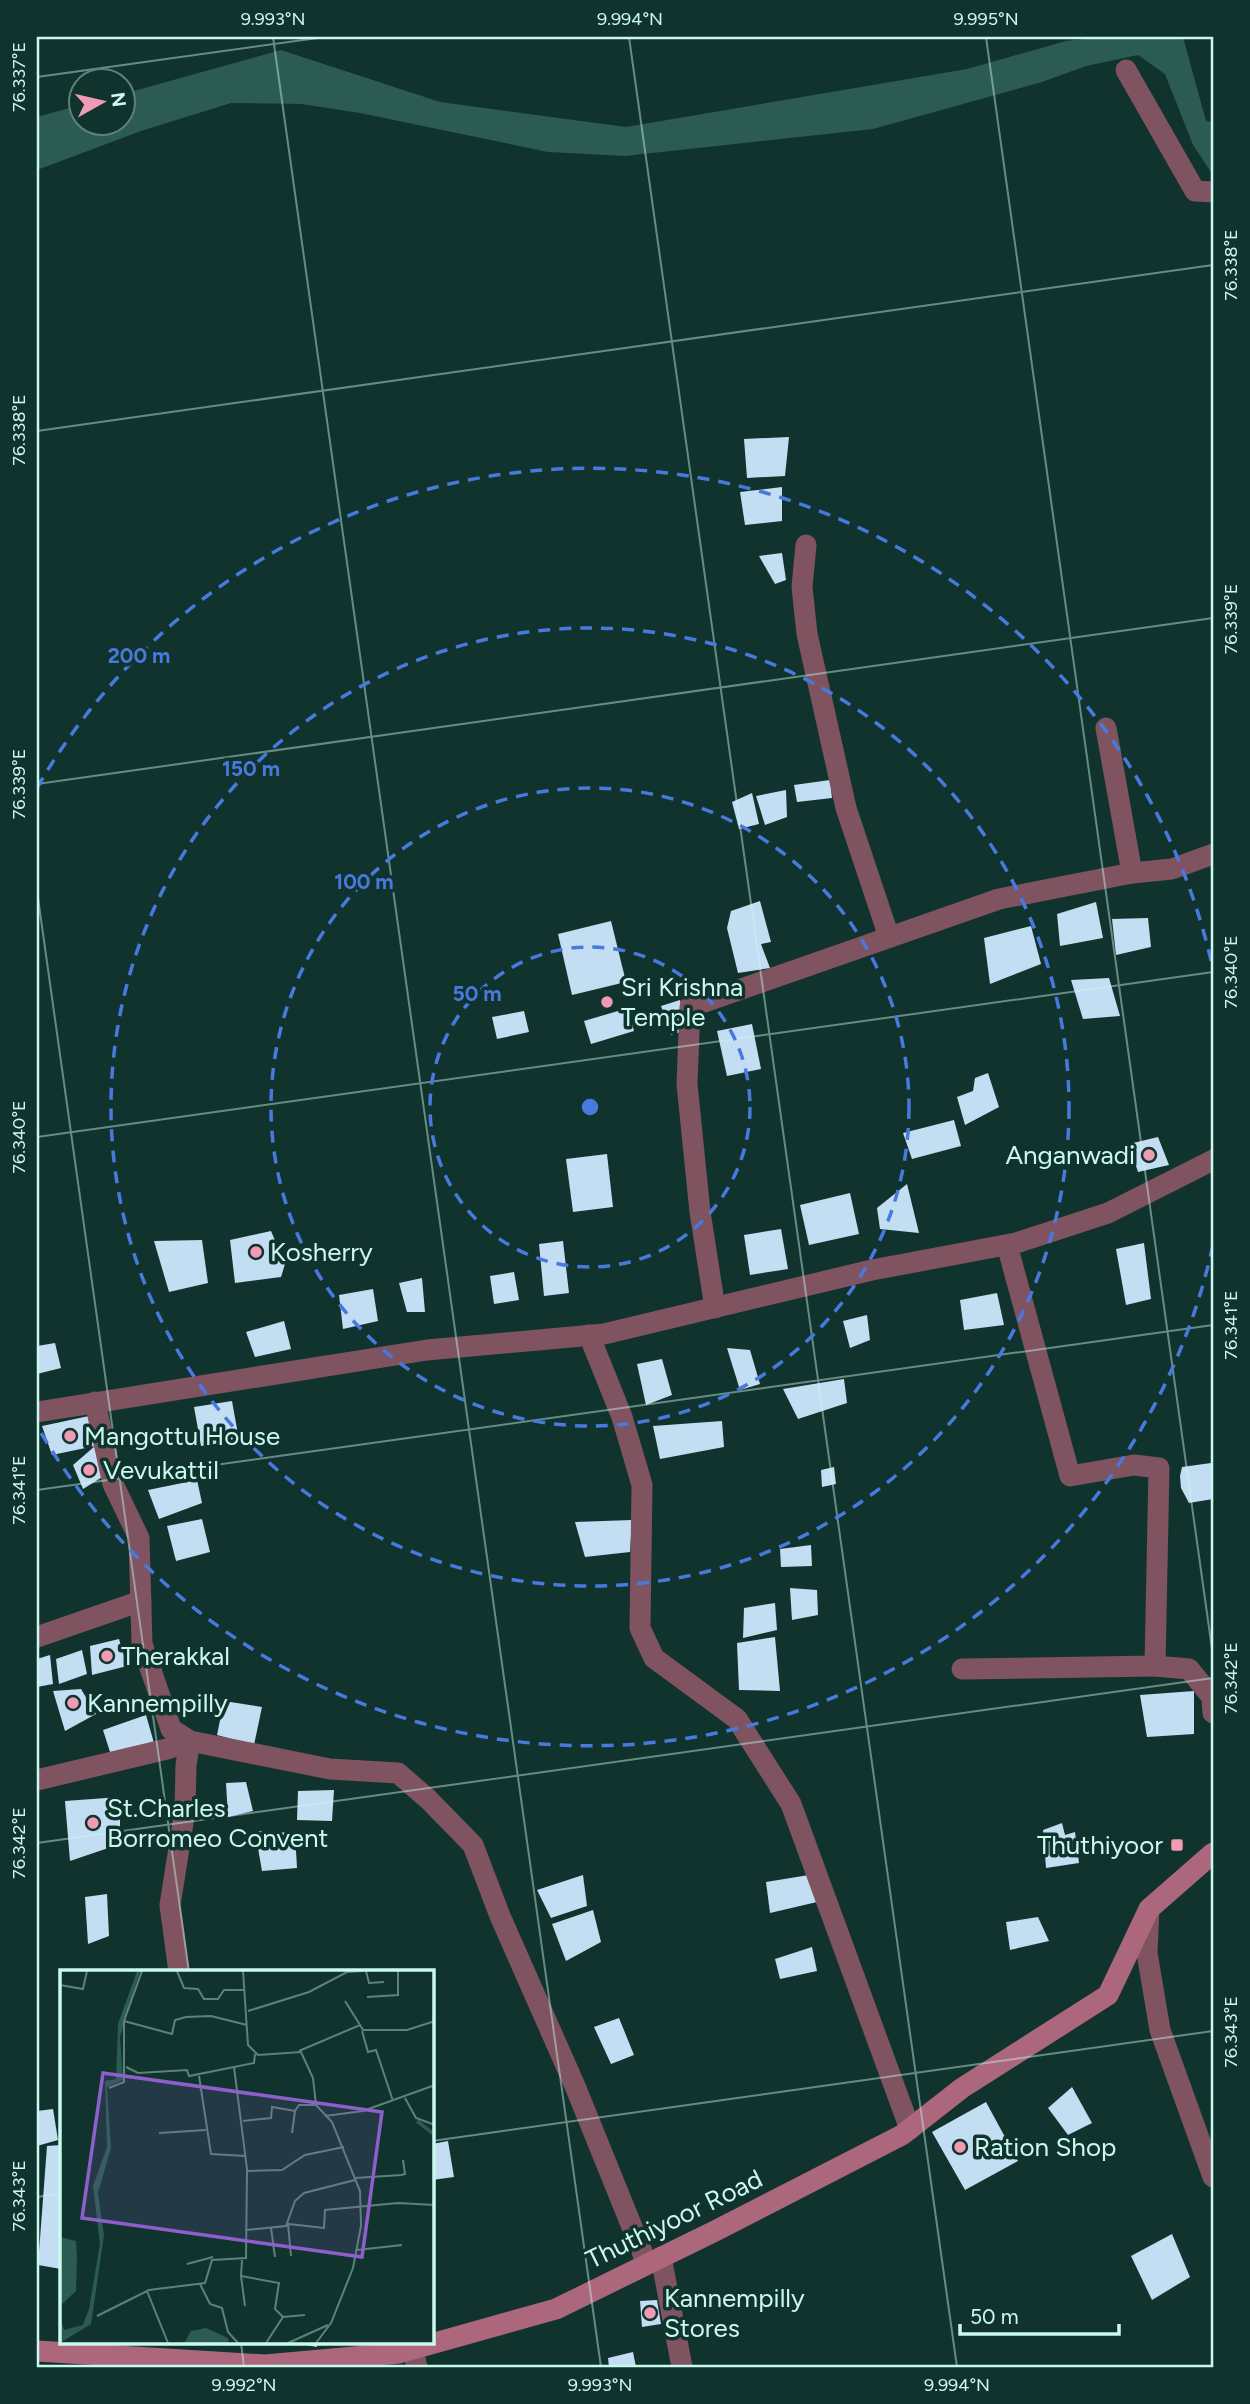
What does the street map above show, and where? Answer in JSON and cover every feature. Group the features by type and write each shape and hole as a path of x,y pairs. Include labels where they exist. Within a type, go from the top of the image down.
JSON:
{"main road":[{"name":"Thuthiyoor Road","path":"52,2357 265,2365 309,2364 413,2353 556,2309 889,2142 962,2088 1108,1995 1149,1909 1213,1853"}],"street":[{"path":"1126,70 1195,191 1213,192"},
{"path":"806,545 802,587 807,634 846,808 889,937"},
{"path":"1107,729 1132,873"},
{"path":"715,1308 700,1212 687,1084 690,1007 999,899 1132,873 1172,869 1213,855"},
{"path":"37,1412 426,1350 604,1334 873,1270 1007,1245 1108,1213 1213,1160"},
{"path":"1007,1245 1070,1476 1134,1465 1159,1468 1155,1665"},
{"path":"589,1335 622,1417 642,1485 640,1628 654,1658 737,1719 791,1804 909,2129"},
{"path":"95,1402 113,1484 139,1538 142,1644 171,1728 190,1741 330,1769 398,1773 473,1845 500,1916 654,2261 682,2367"},
{"path":"37,1637 141,1601"},
{"path":"962,1669 1155,1665 1189,1669 1212,1697 1213,1713"},
{"path":"37,1780 190,1741"},
{"path":"179,1970 170,1905 185,1810 186,1765 190,1741"},
{"path":"1149,1909 1147,1953 1160,2030 1213,2176"}],"shaded area":[{"path":"1103,37 1183,37 1206,121 1213,122 1213,175 1193,145 1165,74 1138,55 1086,66 1042,82 873,129 625,156 548,152 360,113 301,104 231,103 136,133 136,90 281,50 440,102 626,127 967,69 1066,41"},
{"path":"66,109 66,136 128,136 37,170 37,117"}],"building":[{"path":"789,437 785,476 747,478 744,439"},
{"path":"782,487 782,521 745,525 740,492"},
{"path":"782,553 786,580 775,584 759,556"},
{"path":"830,780 832,798 797,802 794,785"},
{"path":"786,790 787,817 765,825 756,796"},
{"path":"752,793 759,824 739,829 732,802"},
{"path":"760,901 771,942 761,944 770,968 738,973 727,928 731,911"},
{"path":"1096,902 1103,938 1060,946 1057,914"},
{"path":"1148,918 1151,947 1116,955 1112,919"},
{"path":"611,921 626,982 572,995 558,934"},
{"path":"1031,926 1041,964 990,984 984,938"},
{"path":"1109,978 1120,1016 1083,1019 1071,980"},
{"path":"680,1000 689,1029 671,1035 661,1006"},
{"path":"628,1008 634,1031 591,1044 584,1021"},
{"path":"524,1011 529,1032 497,1039 492,1017"},
{"path":"752,1024 761,1069 727,1076 717,1031"},
{"path":"988,1073 999,1107 965,1125 957,1097 973,1091 975,1078"},
{"path":"954,1120 961,1146 912,1159 903,1133"},
{"name":"Anganwadi","path":"1158,1137 1169,1165 1138,1172 1129,1144"},
{"path":"607,1154 613,1207 573,1212 566,1159"},
{"path":"907,1184 919,1233 880,1229 877,1208"},
{"path":"850,1193 859,1234 809,1245 800,1205"},
{"path":"781,1229 788,1269 750,1275 744,1235"},
{"name":"Kosherry","path":"271,1231 285,1264 281,1277 235,1283 230,1240"},
{"path":"202,1240 208,1283 169,1292 154,1241"},
{"path":"563,1241 569,1293 544,1296 539,1244"},
{"path":"1144,1243 1151,1299 1126,1305 1116,1249"},
{"path":"514,1272 519,1300 494,1304 490,1276"},
{"path":"422,1278 425,1312 407,1312 399,1283"},
{"path":"373,1289 378,1321 343,1329 339,1295"},
{"path":"997,1293 1004,1325 964,1330 960,1300"},
{"path":"867,1315 870,1340 850,1348 843,1321"},
{"path":"284,1321 291,1349 255,1357 246,1332"},
{"path":"55,1343 61,1368 37,1374 37,1346"},
{"path":"727,1348 750,1350 760,1384 740,1390"},
{"path":"662,1359 672,1395 646,1405 637,1364"},
{"path":"844,1379 847,1403 798,1419 783,1389"},
{"path":"232,1401 239,1440 201,1446 194,1407"},
{"name":"Mangottu House","path":"89,1416 104,1476 83,1489 73,1465 95,1446 52,1455 42,1426"},
{"path":"722,1421 724,1447 660,1459 653,1426"},
{"path":"1211,1463 1213,1499 1189,1503 1181,1488 1182,1467"},
{"path":"834,1467 836,1484 822,1487 821,1470"},
{"path":"197,1480 202,1503 159,1519 148,1490"},
{"path":"202,1519 210,1552 176,1561 167,1526"},
{"path":"632,1520 630,1552 585,1557 575,1522"},
{"path":"811,1545 812,1566 781,1567 780,1549"},
{"path":"790,1588 817,1590 818,1615 792,1620"},
{"path":"775,1603 777,1630 743,1638 744,1608"},
{"path":"775,1637 780,1691 739,1690 737,1643"},
{"name":"Therakkal","path":"119,1639 127,1666 92,1675 90,1646"},
{"path":"82,1650 87,1674 59,1684 56,1659"},
{"path":"50,1655 53,1684 37,1687 37,1659"},
{"name":"Kannempilly","path":"81,1689 96,1714 65,1731 53,1691"},
{"path":"1194,1691 1194,1734 1147,1737 1140,1695"},
{"path":"224,1701 262,1707 254,1745 217,1735"},
{"path":"146,1715 154,1743 111,1755 103,1730"},
{"path":"246,1782 253,1811 228,1817 226,1783"},
{"path":"334,1790 332,1821 297,1820 298,1791"},
{"name":"St.Charles Borromeo Convent","path":"120,1797 120,1844 70,1861 65,1801"},
{"path":"1062,1823 1065,1835 1075,1832 1079,1863 1046,1868 1043,1830"},
{"path":"255,1831 295,1833 297,1868 262,1871"},
{"path":"583,1875 587,1906 551,1918 537,1890"},
{"path":"809,1875 817,1902 770,1913 766,1882"},
{"path":"107,1894 109,1936 88,1944 85,1897"},
{"path":"593,1910 601,1942 566,1961 552,1924"},
{"path":"1038,1917 1049,1941 1010,1950 1006,1922"},
{"path":"812,1947 817,1971 780,1979 775,1959"},
{"path":"619,2018 634,2055 611,2064 594,2027"},
{"path":"1072,2087 1092,2123 1068,2135 1048,2108"},
{"path":"986,2102 1018,2161 965,2190 932,2132"},
{"path":"53,2109 58,2140 37,2146 37,2111"},
{"path":"448,2141 454,2177 434,2180 434,2144"},
{"path":"60,2145 60,2269 38,2265 47,2146"},
{"path":"1172,2234 1190,2277 1152,2300 1131,2256"},
{"name":"Kannempilly Stores","path":"657,2300 661,2324 642,2327 640,2301"},
{"path":"633,2352 636,2367 609,2367 608,2358"}],"place":[{"name":"Sri Krishna Temple","path":"607,1002"},
{"name":"Anganwadi","path":"1149,1155"},
{"name":"Kosherry","path":"256,1252"},
{"name":"Mangottu House","path":"70,1436"},
{"name":"Vevukattil","path":"89,1470"},
{"name":"Therakkal","path":"107,1656"},
{"name":"Kannempilly","path":"73,1703"},
{"name":"St.Charles Borromeo Convent","path":"93,1823"},
{"name":"Thuthiyoor","path":"1177,1845"},
{"name":"Ration Shop","path":"960,2147"},
{"name":"Kannempilly Stores","path":"650,2313"}]}
